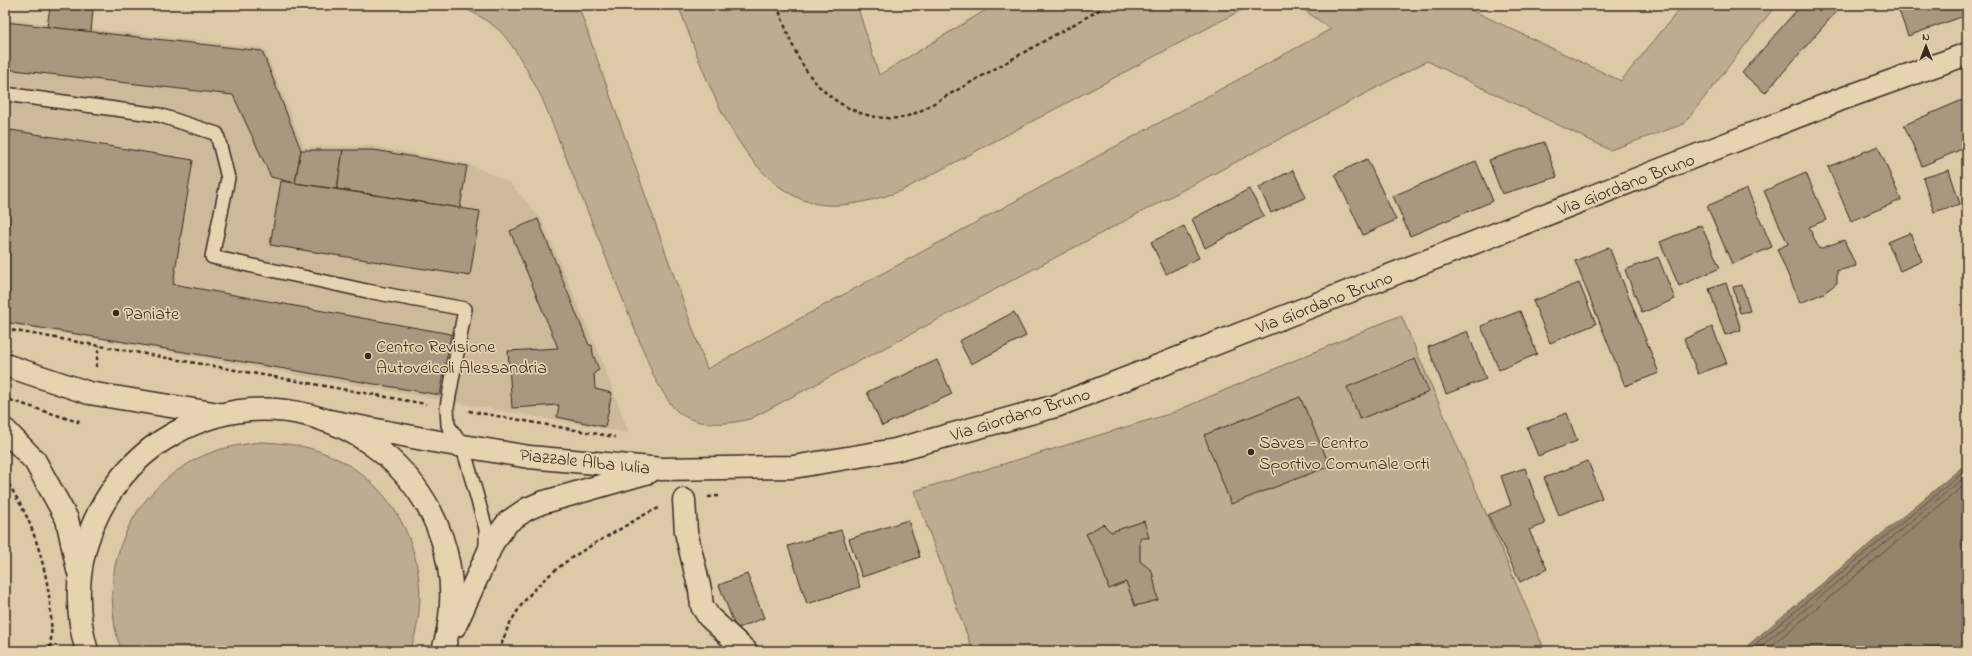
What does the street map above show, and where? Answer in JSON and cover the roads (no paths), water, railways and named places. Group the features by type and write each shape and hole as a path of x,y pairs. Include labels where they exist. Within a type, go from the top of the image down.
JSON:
{"main road":[{"name":"Via Giordano Bruno","path":"662,469 680,470 801,466 895,450 1056,406 1839,100 1967,54"},
{"path":"5,365 89,393 224,414"},
{"name":"Piazzale Alba Iulia","path":"87,651 79,612 79,578 85,547 96,518 111,491 130,467 154,446 194,424 224,414 249,410 275,410 300,413 339,425 366,440 391,458 412,481 429,506 446,549 451,580 451,611 444,651"},
{"name":"Piazzale Alba Iulia","path":"324,420 529,457 662,469"},
{"path":"5,430 35,461 66,519 79,578"},
{"name":"Piazzale Alba Iulia","path":"444,651 484,560 500,530 508,522 527,509 541,503 662,469"},
{"path":"684,500 686,532 700,590 702,606 709,617 746,651"}],"lane":[{"path":"5,94 159,115 216,134 228,178 212,257 359,289 465,309 447,407 448,425 462,446 486,529 487,545 484,560"}],"water":[{"path":"1967,463 1967,651 1741,651"}],"place":[{"name":"Paniate","path":"116,313"},
{"name":"Centro Revisione Autoveicoli Alessandria","path":"368,356"},
{"name":"Saves - Centro Sportivo Comunale Orti","path":"1251,452"}]}
